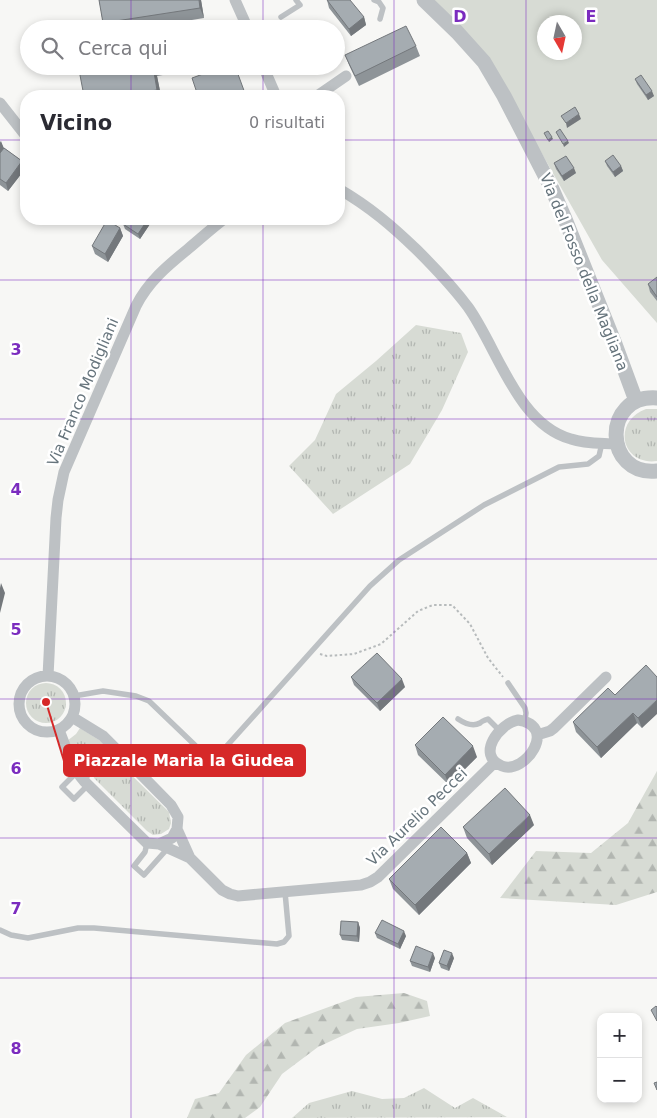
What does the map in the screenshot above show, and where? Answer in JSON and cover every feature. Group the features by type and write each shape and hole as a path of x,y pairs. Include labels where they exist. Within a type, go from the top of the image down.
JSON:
{"street":[{"path":"236,0 244,20"},
{"name":"Via del Fosso della Magliana","path":"424,0 484,62 504,96 552,189 636,401"},
{"path":"268,75 274,90"},
{"path":"326,90 346,76"},
{"path":"0,103 20,128"},
{"path":"345,194 383,218 428,261 455,292 480,326 521,400 538,420 562,436 582,442 609,443 629,464 640,470 657,471"},
{"name":"Via Franco Modigliani","path":"48,676 58,500 68,463 142,295 164,269 217,225"},
{"path":"609,443 618,420 628,407 636,401 657,398"},
{"path":"48,676 57,678 65,683 74,696 75,708 67,724 59,730 50,733 32,729 24,723 18,705 19,696 23,688 30,681 48,676"},
{"path":"537,735 554,728 606,677"},
{"name":"Via Aurelio Peccei","path":"72,717 103,736 171,805 178,817 177,829 190,858"},
{"path":"518,720 525,721 533,726 537,735 536,746 518,766 507,768 500,766 495,762 490,753 492,739 508,723 518,720"},
{"path":"59,730 83,779 147,843"},
{"path":"83,779 86,763 92,755 104,750 117,750"},
{"name":"Via Aurelio Peccei","path":"147,843 164,846 190,858 222,890 238,896 361,885 378,877 495,762"},
{"path":"164,846 177,829"}],"lane":[{"path":"282,17 300,5 296,0"},
{"path":"374,0 379,2 383,8 380,20"},
{"path":"74,696 103,690 136,696 149,701 200,750 214,751 224,749 370,586 399,560 484,505 559,467 588,464 599,456 609,443"},
{"path":"508,683 525,708 525,721"},
{"path":"458,719 477,724 488,719 500,732"},
{"path":"147,843 145,852 134,866 144,875 164,846"},
{"path":"0,930 28,938 78,928 94,928 277,944 284,942 289,936 285,892"}],"path":[{"path":"311,652 327,656 354,654 380,644 418,611 433,604 452,605 470,624 488,658 508,683"}],"green space":[{"path":"431,0 657,0 657,323 602,260 498,76"},
{"path":"416,325 461,333 468,352 442,410 410,464 333,514 289,466 315,440 336,394"},
{"path":"646,409 657,409 657,461 645,461 636,457 629,450 625,442 625,432 628,423 635,415"},
{"path":"50,683 57,686 63,692 66,703 65,711 57,720 50,723 42,723 35,720 27,711 26,699 29,692 38,684"},
{"path":"80,728 107,745 96,747 88,752 83,759 80,771 67,741"},
{"path":"101,755 113,757 169,812 171,823 169,829 161,834 153,835 147,831 94,778 91,767"},
{"path":"657,771 657,892 616,905 500,898 536,851 591,853 628,823"},
{"path":"404,993 427,1001 430,1016 357,1029 318,1047 282,1074 260,1107 245,1118 187,1118 195,1099 219,1093 246,1055 285,1023 356,997"},
{"path":"424,1088 455,1108 473,1098 507,1117 292,1118 309,1103 352,1091 382,1099 404,1098"}],"building":[{"path":"99,0 199,0 200,8 122,20 102,20"},
{"path":"327,0 350,0 364,17 349,29 345,24 345,20 342,20"},
{"path":"406,26 416,46 355,76 345,55"},
{"path":"80,75 154,75 157,90 83,90"},
{"path":"200,75 238,75 244,90 196,90 192,78"},
{"path":"641,75 652,91 646,95 635,79"},
{"path":"575,107 579,114 566,123 561,116"},
{"path":"560,129 568,141 563,144 556,132"},
{"path":"548,131 552,137 548,140 544,133"},
{"path":"4,148 20,160 20,164 6,183 0,179 0,153"},
{"path":"613,155 621,166 613,172 605,161"},
{"path":"566,156 574,168 562,176 554,163"},
{"path":"104,225 115,225 120,228 105,254 92,246"},
{"path":"124,225 144,225 138,234"},
{"path":"657,277 657,297 648,284"},
{"path":"377,653 402,679 377,703 351,677"},
{"path":"646,665 657,677 657,700 638,718 633,713 597,747 573,722 608,688 615,695"},
{"path":"443,717 473,746 445,775 415,745"},
{"path":"505,788 530,815 489,854 463,827"},
{"path":"441,827 467,853 415,905 389,879"},
{"path":"382,920 404,931 398,944 375,933"},
{"path":"341,921 358,922 357,936 340,935"},
{"path":"416,946 433,953 428,967 410,961"},
{"path":"444,950 452,953 447,966 439,963"},
{"path":"657,1007 657,1021 651,1010"}],"place":[{"name":"Piazzale Maria la Giudea","path":"46,702"}]}
